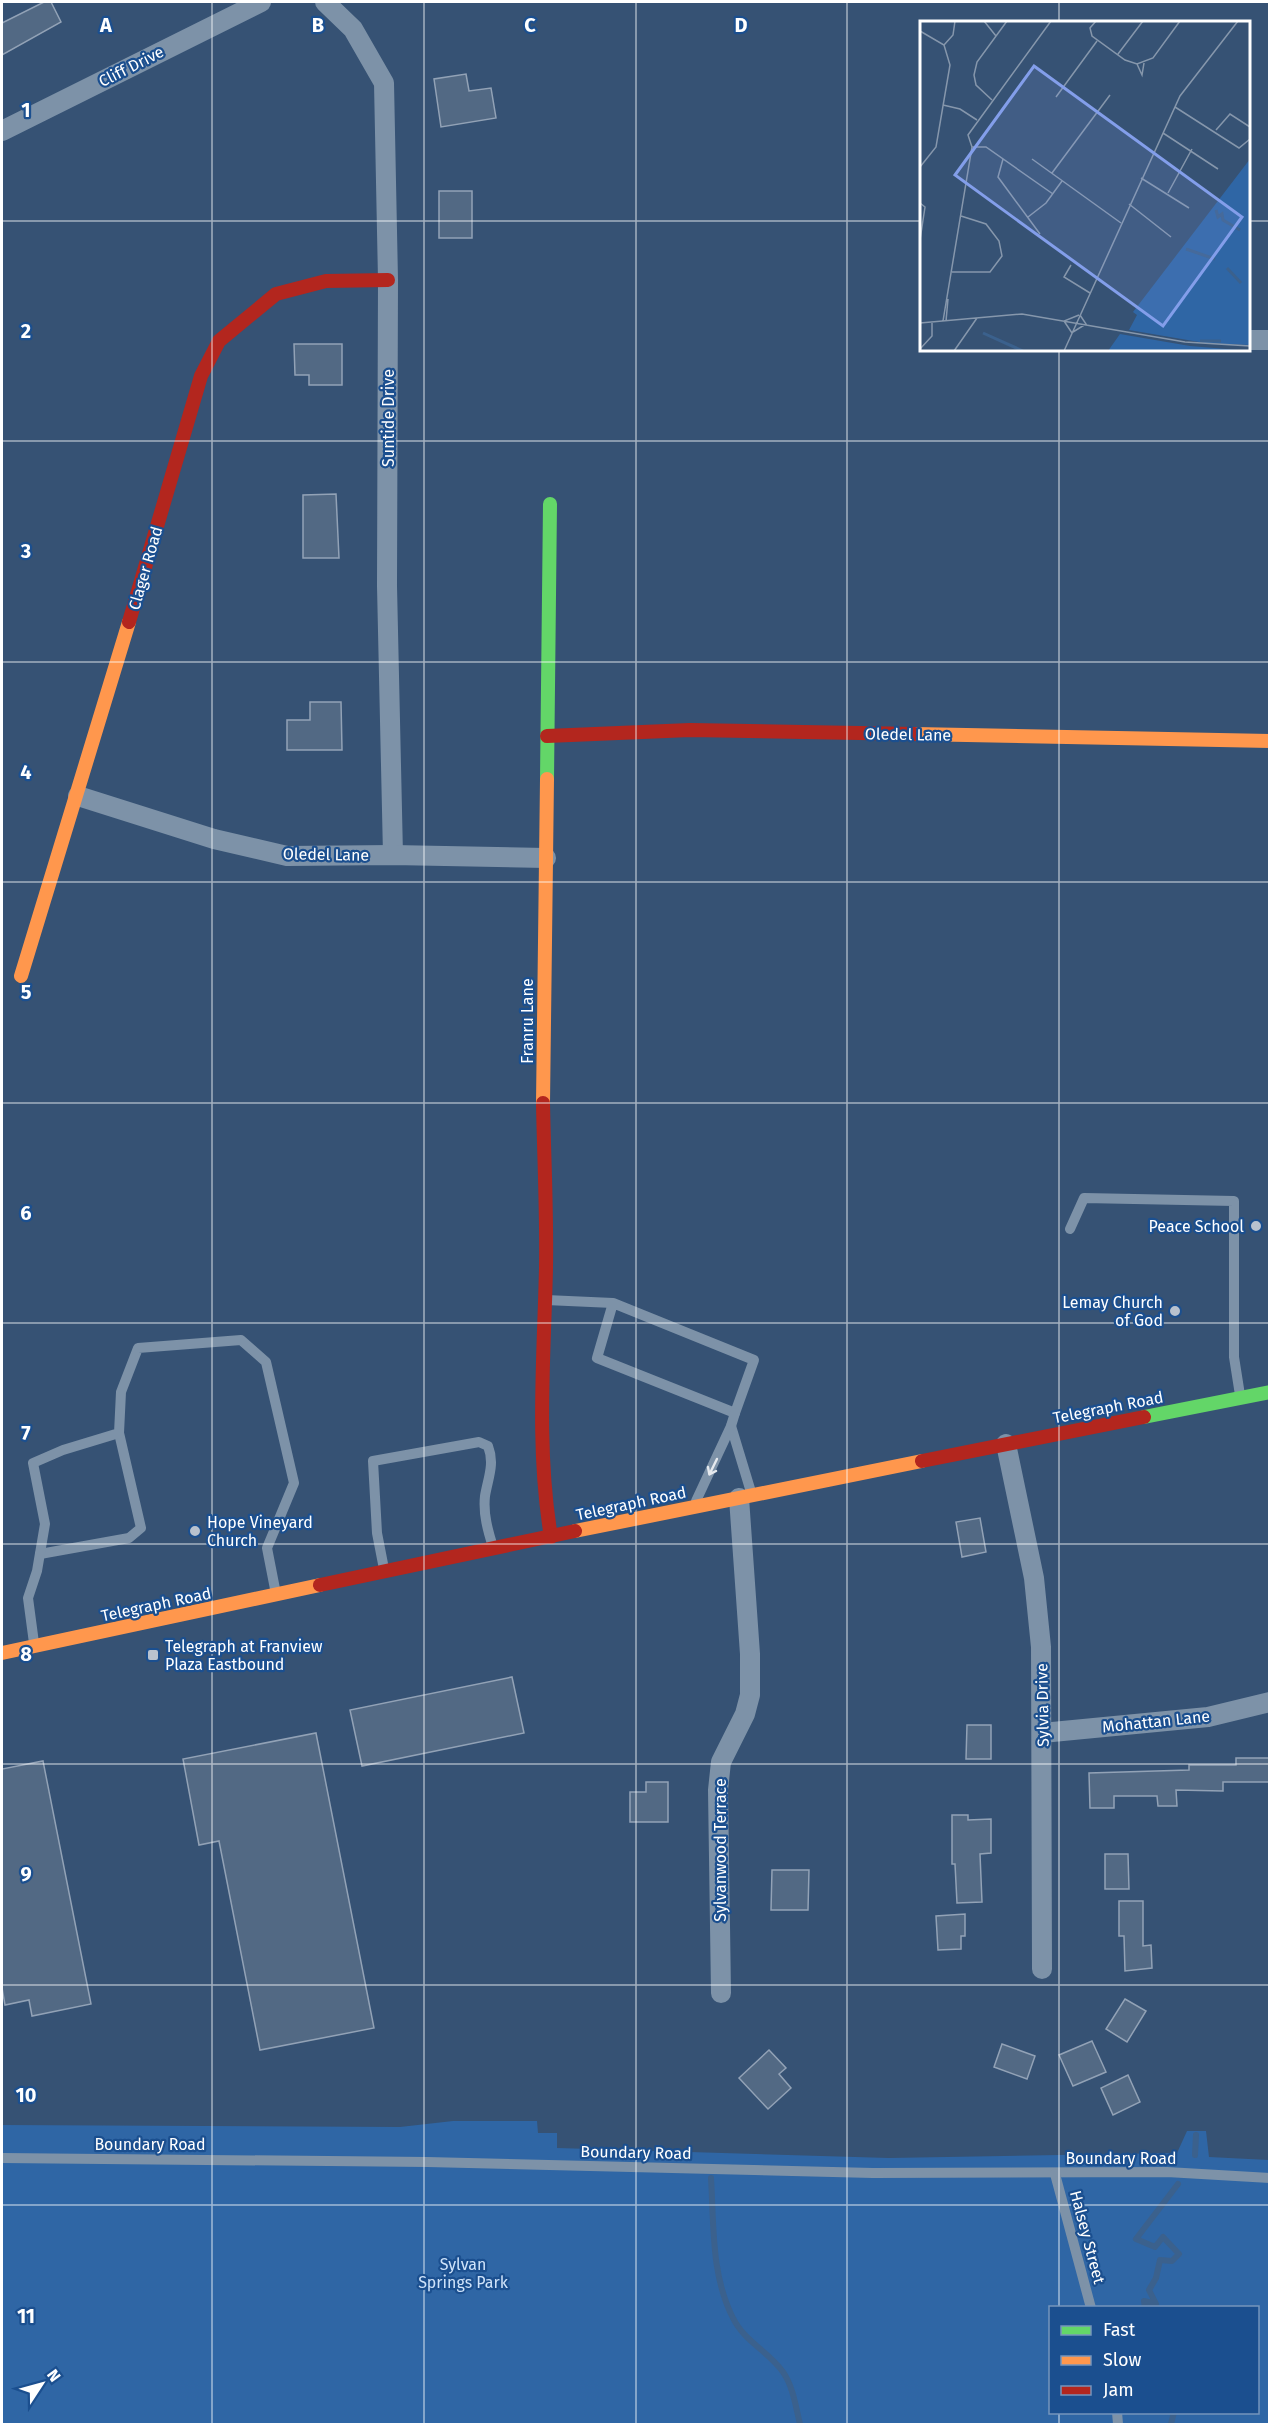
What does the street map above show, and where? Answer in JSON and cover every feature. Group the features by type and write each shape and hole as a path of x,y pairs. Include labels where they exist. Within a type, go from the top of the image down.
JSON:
{"street":[{"name":"Cliff Drive","path":"2,131 261,2"},
{"name":"Suntide Drive","path":"325,2 353,29 384,84 388,280 387,586 393,855"},
{"name":"Clager Road","path":"21,976 78,796 201,376 219,341 276,294 326,281 388,280"},
{"path":"1250,340 1269,340"},
{"name":"Franru Lane","path":"549,504 543,1091 545,1300 541,1435 544,1494 551,1537"},
{"name":"Oledel Lane","path":"547,736 690,730 1269,741"},
{"name":"Oledel Lane","path":"78,796 214,839 287,856 393,855 546,858"},
{"name":"Telegraph Road","path":"2,1653 693,1506 1269,1392"},
{"name":"Sylvia Drive","path":"1006,1444 1035,1578 1041,1647 1042,1969"},
{"name":"Sylvanwood Terrace","path":"721,1993 718,1790 721,1762 745,1714 750,1695 745,1496"},
{"name":"Mohattan Lane","path":"1042,1733 1208,1717 1269,1702"}],"lane":[{"path":"1070,1229 1084,1198 1234,1202 1234,1357 1241,1398"},
{"path":"545,1300 613,1303 754,1360 732,1426 693,1506"},
{"path":"613,1303 597,1358 735,1413"},
{"path":"40,1554 129,1538 141,1528 119,1433 121,1392 138,1348 241,1340 266,1362 294,1483 267,1548 276,1595"},
{"path":"732,1426 745,1496"},
{"path":"35,1646 28,1598 40,1554 45,1524 33,1463 63,1450 119,1433"},
{"path":"385,1572 378,1533 373,1461 479,1442 488,1446 491,1454 491,1472 485,1497 486,1523 493,1549"},
{"name":"Boundary Road","path":"2,2158 427,2162 873,2173 1175,2173 1269,2178"},
{"name":"Halsey Street","path":"1055,2174 1091,2306"}],"green space":[{"name":"Sylvan Springs Park","path":"453,2121 537,2121 538,2133 557,2133 557,2148 889,2158 1177,2153 1187,2131 1206,2131 1209,2157 1269,2160 1269,2424 2,2424 2,2125 400,2127"}],"building":[{"path":"44,2 51,2 61,22 2,55 2,23"},
{"path":"466,74 469,91 491,88 496,118 441,127 434,79"},
{"path":"439,191 472,191 472,238 439,238"},
{"path":"294,344 342,344 342,385 309,385 309,375 295,375"},
{"path":"336,494 339,558 303,558 303,495"},
{"path":"310,702 341,702 342,750 287,750 287,720 310,720"},
{"path":"980,1518 986,1552 962,1557 956,1522"},
{"path":"512,1677 524,1733 362,1766 350,1710"},
{"path":"967,1725 991,1725 991,1759 966,1759"},
{"path":"316,1733 374,2028 260,2050 219,1841 199,1845 183,1759"},
{"path":"1236,1758 1269,1758 1269,1782 1223,1782 1223,1791 1176,1790 1177,1806 1158,1806 1157,1796 1114,1796 1114,1808 1090,1808 1089,1773 1189,1770 1189,1765 1236,1765"},
{"path":"43,1761 91,2004 32,2016 29,2000 5,2005 2,1988 2,1769"},
{"path":"646,1782 668,1782 668,1822 630,1822 630,1792 646,1792"},
{"path":"952,1815 968,1815 968,1820 991,1819 991,1853 980,1854 982,1902 957,1903 955,1864 952,1864"},
{"path":"1105,1854 1128,1854 1129,1889 1105,1889"},
{"path":"772,1870 809,1870 808,1910 771,1910"},
{"path":"1119,1901 1143,1901 1143,1946 1151,1945 1152,1968 1125,1971 1124,1936 1119,1936"},
{"path":"965,1914 965,1936 961,1936 961,1949 938,1950 936,1916"},
{"path":"1125,1999 1146,2011 1127,2042 1106,2029"},
{"path":"1092,2041 1106,2072 1073,2086 1059,2055"},
{"path":"1002,2044 1035,2056 1027,2079 994,2067"},
{"path":"769,2050 786,2068 779,2074 791,2088 768,2109 739,2078"},
{"path":"1128,2075 1140,2102 1113,2115 1101,2088"}],"waterway":[{"path":"1195,2155 1196,2135"},
{"path":"711,2178 717,2267 726,2302 743,2333 783,2372 794,2397 800,2424"},
{"path":"1145,2306 1144,2301 1156,2304 1149,2290 1156,2278 1160,2260 1172,2261 1179,2254 1163,2237 1155,2247 1136,2239 1178,2184"},
{"path":"1171,2424 1174,2414"}],"traffic: fast":[{"path":"547,779 550,504"},
{"path":"1144,1417 1270,1392"}],"traffic: slow":[{"path":"21,976 129,622"},
{"path":"915,734 1270,741"},
{"path":"543,1103 547,779"},
{"path":"575,1531 922,1461"},
{"path":"2,1653 320,1585"}],"traffic: jam":[{"path":"129,622 201,376 219,341 276,294 326,281 388,280"},
{"path":"547,736 690,730 915,734"},
{"path":"543,1103 546,1247 542,1436 546,1503 551,1537"},
{"path":"922,1461 1144,1417"},
{"path":"320,1585 575,1531"}],"place":[{"name":"Peace School","path":"1256,1226"},
{"name":"Lemay Church of God","path":"1175,1311"},
{"name":"Hope Vineyard Church","path":"195,1531"},
{"name":"Telegraph at Franview Plaza Eastbound","path":"153,1655"}]}
